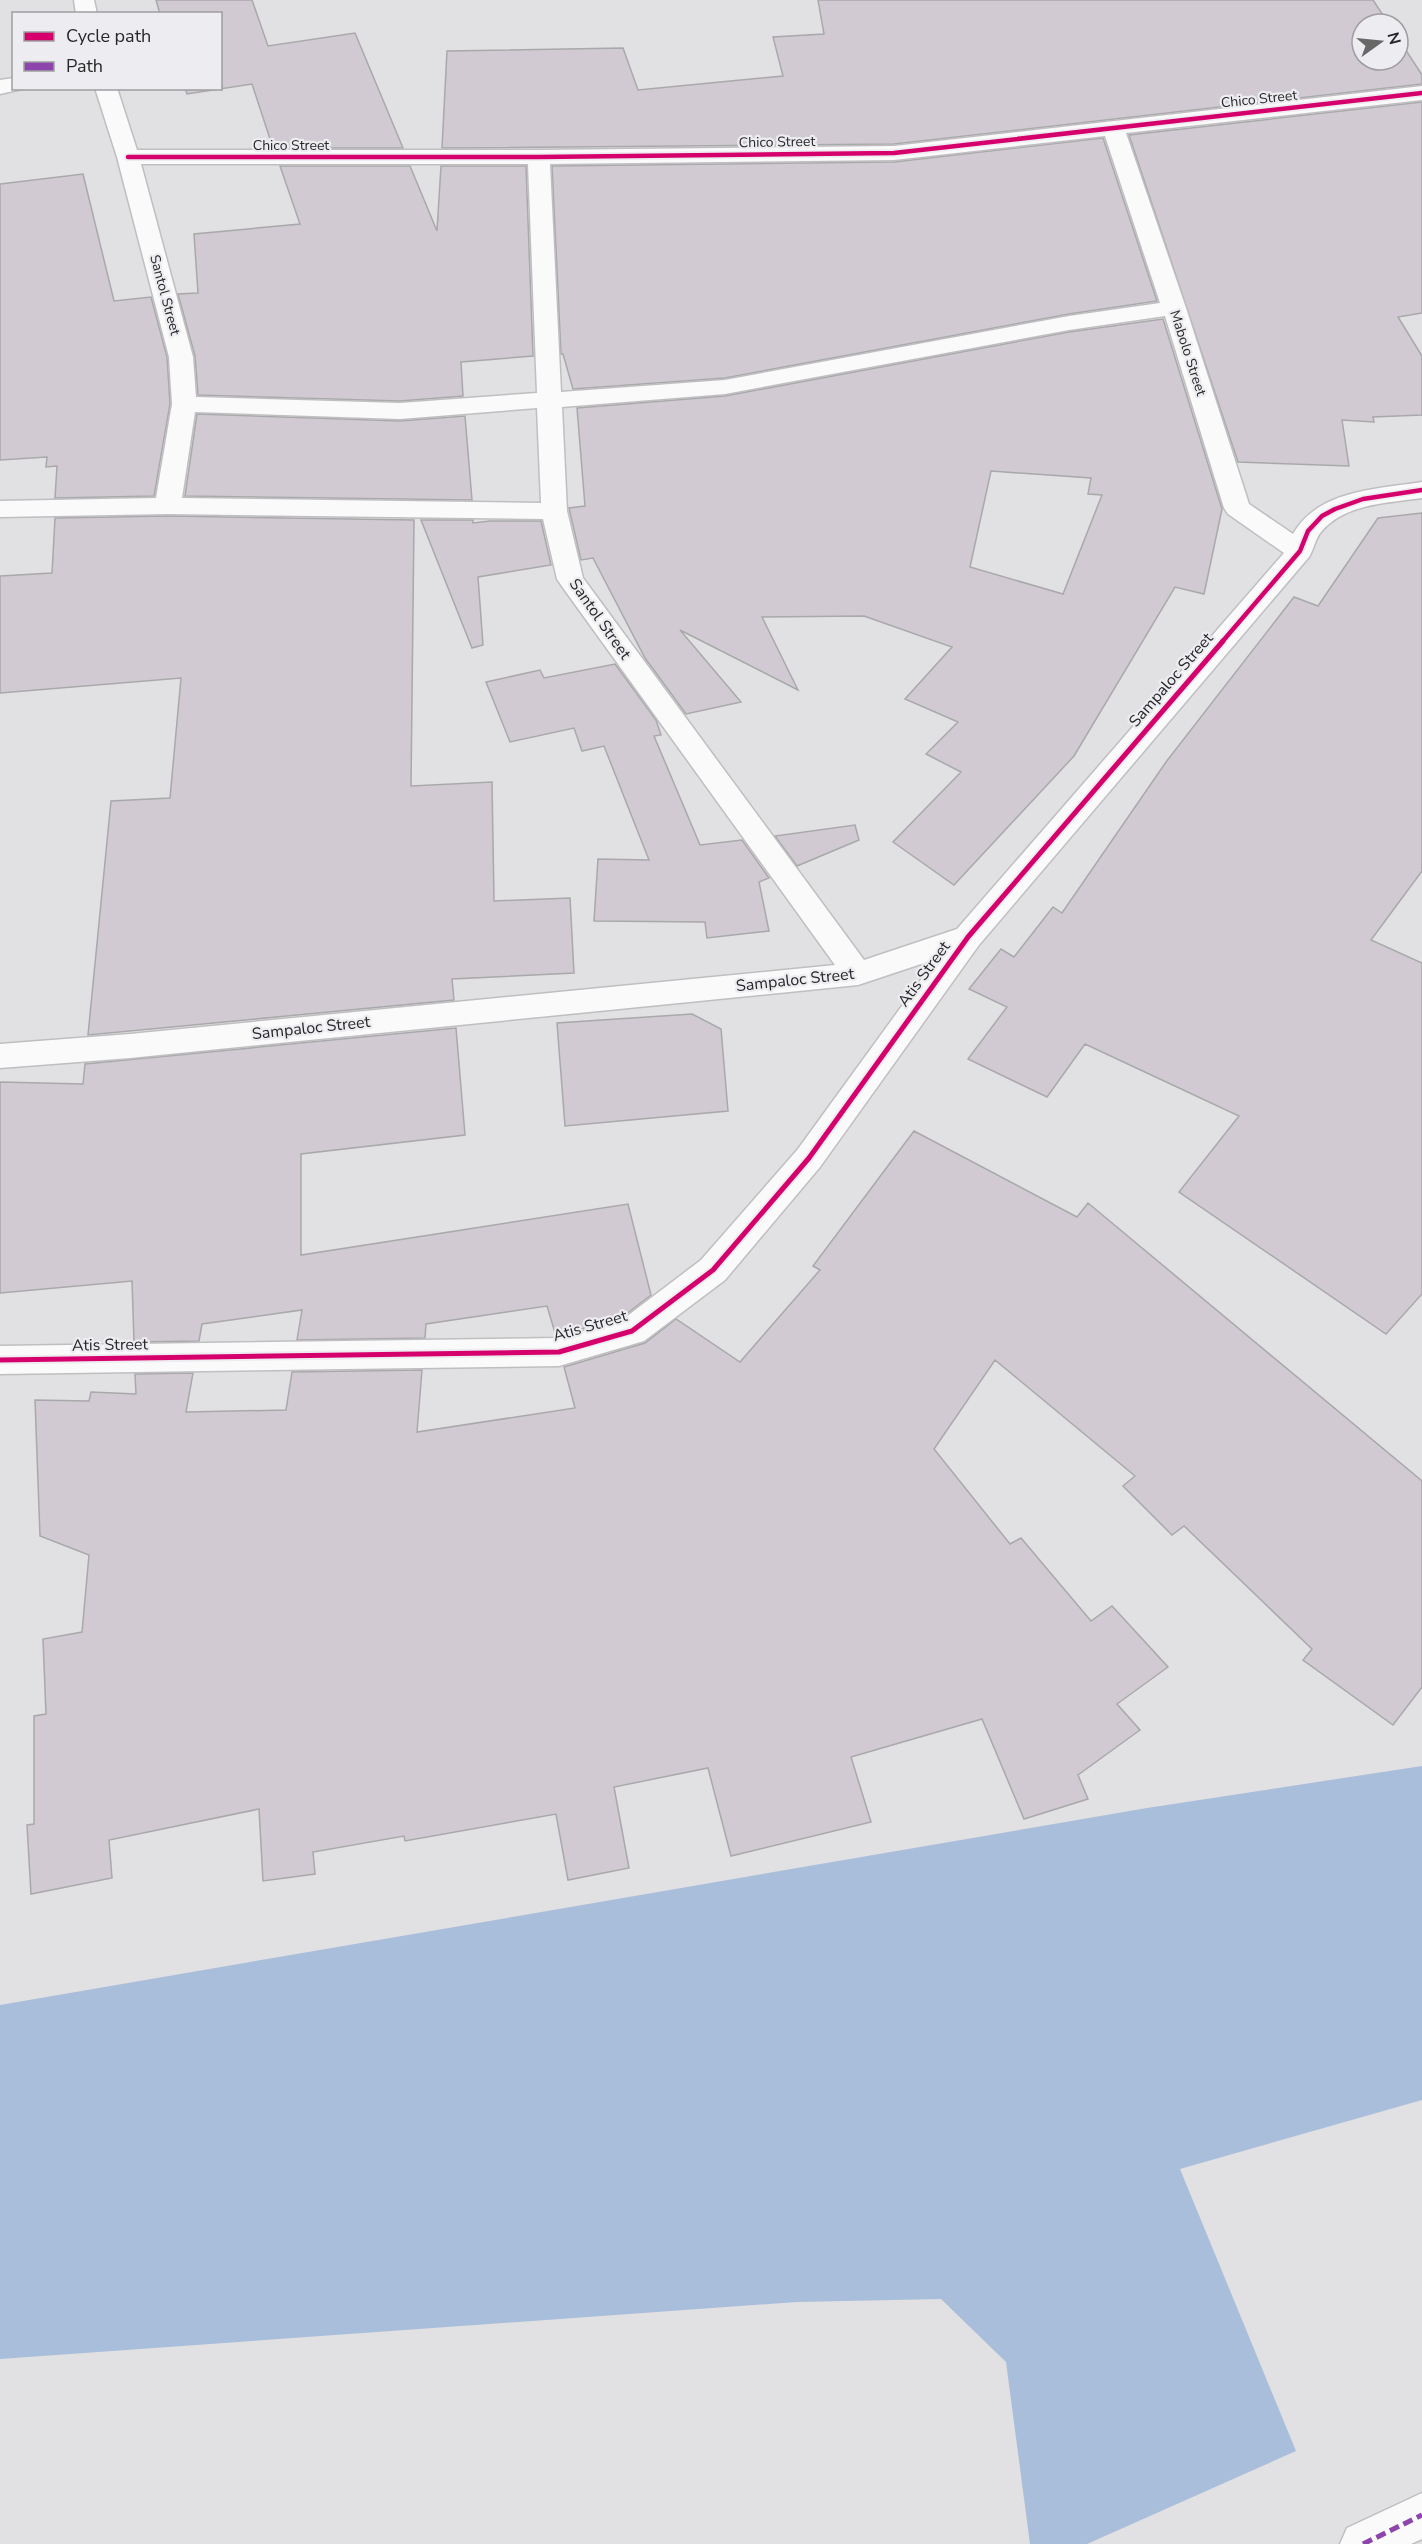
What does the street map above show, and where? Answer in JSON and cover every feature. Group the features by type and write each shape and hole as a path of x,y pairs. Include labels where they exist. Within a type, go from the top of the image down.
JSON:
{"street":[{"name":"Santol Street","path":"107,90 128,157 181,357 184,404 168,506"},
{"name":"Chico Street","path":"128,157 539,157 894,153 1422,93"},
{"name":"Mabolo Street","path":"1113,128 1238,508 1300,551"},
{"name":"Santol Street","path":"539,157 554,511 570,579 858,974"},
{"path":"184,404 400,411 725,387 1069,323 1174,308"},
{"name":"Sampaloc Street","path":"0,1056 130,1046 858,974 968,937 1300,551 1311,527 1335,509 1352,503 1422,490"},
{"path":"0,509 168,506 554,511"},
{"name":"Atis Street","path":"0,1360 559,1352 632,1331 713,1270 809,1158 968,937"},
{"path":"1363,2544 1422,2516"}],"water":[{"path":"1422,1766 1422,2100 1180,2169 1296,2451 1087,2544 1030,2544 1006,2362 941,2299 797,2302 0,2359 0,2005 1147,1808"}],"building":[{"path":"156,0 252,0 268,46 355,33 403,148 273,148 252,84 222,89 222,12 159,12"},
{"path":"818,0 1373,0 1381,12 1350,12 1350,72 1410,72 1410,56 1422,75 1422,84 894,144 442,148 447,51 623,48 638,90 783,76 773,37 824,34"},
{"path":"186,90 213,90 187,94"},
{"path":"1422,102 1422,313 1398,317 1422,356 1422,415 1373,417 1374,422 1342,420 1349,466 1238,462 1129,135"},
{"path":"1103,138 1157,301 1069,314 725,378 573,389 563,354 561,354 552,166 894,162"},
{"path":"280,166 410,166 437,231 441,166 526,166 533,356 461,362 463,396 400,401 198,395 195,356 178,294 198,293 194,234 300,224"},
{"path":"83,174 114,301 151,297 167,357 170,404 154,496 55,498 57,466 46,467 47,457 0,460 0,184"},
{"path":"1163,319 1222,509 1204,594 1175,587 1074,756 954,885 893,842 961,772 926,754 958,722 905,699 952,647 864,616 762,617 798,690 680,630 741,702 686,714 645,658 593,558 581,560 569,508 585,506 577,408 725,396 1069,332","holes":["991,471 1091,478 1088,494 1102,495 1063,594 970,567"]},
{"path":"197,414 400,421 465,416 472,500 185,496"},
{"path":"1422,513 1422,871 1371,940 1422,963 1422,1294 1386,1334 1179,1192 1239,1116 1085,1044 1047,1097 968,1059 1007,1007 969,989 1001,949 1014,957 1053,907 1062,913 1166,762 1294,597 1318,606 1378,518"},
{"path":"168,516 414,520 411,786 492,782 494,901 570,898 574,973 452,979 454,1000 88,1035 111,801 170,798 181,678 0,693 0,576 52,573 55,518"},
{"path":"421,520 473,520 473,523 541,521 551,565 478,577 483,645 472,648"},
{"path":"615,664 656,720 661,735 654,736 700,845 742,840 769,878 759,882 769,931 707,938 705,922 594,921 598,859 649,860 604,746 582,751 574,728 510,742 486,682 540,670 544,678"},
{"path":"855,825 859,840 797,866 775,836"},
{"path":"692,1014 721,1029 728,1111 565,1126 557,1023"},
{"path":"456,1028 465,1135 301,1154 301,1255 628,1204 651,1295 621,1318 556,1336 547,1306 426,1324 425,1338 297,1340 302,1310 202,1324 199,1341 134,1342 132,1281 0,1293 0,1082 83,1084 85,1064"},
{"path":"914,1131 1077,1217 1088,1203 1422,1481 1422,1687 1393,1725 1303,1660 1312,1649 1184,1526 1172,1535 1123,1486 1135,1476 995,1360 934,1449 1010,1544 1021,1538 1091,1621 1112,1606 1168,1667 1117,1704 1140,1730 1078,1775 1088,1799 1024,1819 982,1719 851,1757 871,1822 731,1856 708,1768 614,1787 629,1868 568,1880 556,1814 405,1841 404,1836 313,1852 315,1874 263,1881 259,1809 109,1840 112,1878 31,1894 27,1825 34,1824 34,1716 46,1714 43,1639 82,1632 89,1555 40,1536 35,1400 89,1401 91,1392 136,1394 135,1374 193,1373 186,1412 286,1410 292,1372 422,1370 417,1432 575,1408 564,1367 645,1343 676,1319 740,1362 820,1270 813,1266"}],"marked path":[{"path":"1363,2544 1422,2515"}],"cycle path":[{"path":"128,157 539,157 894,153 1422,93"},
{"path":"0,1360 559,1352 632,1331 713,1270 809,1158 968,937 1300,551 1306,534 1312,526 1322,516 1349,503 1378,496 1422,490"}]}
